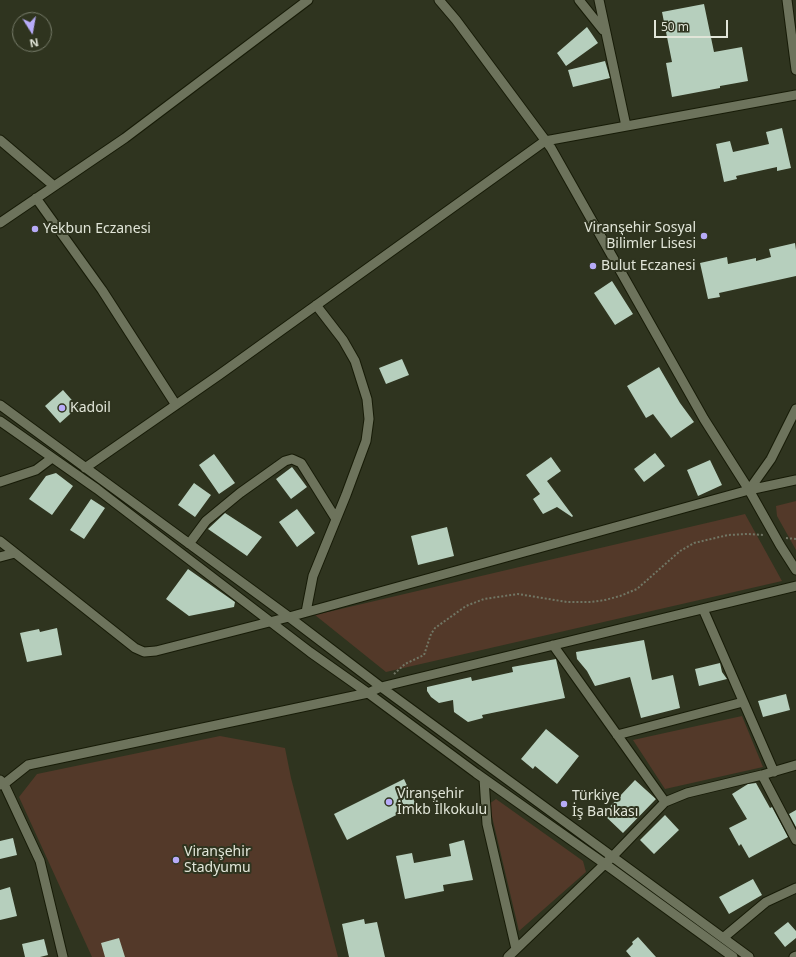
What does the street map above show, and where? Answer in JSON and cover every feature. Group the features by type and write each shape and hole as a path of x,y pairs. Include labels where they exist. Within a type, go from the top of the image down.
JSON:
{"street":[{"path":"0,223 124,138 308,0"},
{"path":"439,0 456,20 550,148 704,419 749,490 796,570"},
{"path":"579,0 605,33"},
{"path":"599,0 626,126"},
{"path":"787,0 796,70"},
{"path":"85,468 545,141 796,95"},
{"path":"0,140 54,186"},
{"path":"36,198 102,290 176,404"},
{"path":"306,612 313,576 366,441 369,419 367,399 356,361 343,340 316,305"},
{"path":"0,405 289,617 380,687 613,856 749,957"},
{"path":"749,490 771,459 796,409"},
{"path":"0,421 97,489 271,622 368,692 484,779 605,864 733,957"},
{"path":"0,482 36,470 52,458"},
{"path":"189,544 206,521 240,493 284,461 292,459 301,463 336,519"},
{"path":"0,541 135,648 144,652 156,651 271,622 749,490 796,480"},
{"path":"0,557 15,553"},
{"path":"63,957 40,861 1,783 28,765 368,692 380,687 796,586"},
{"path":"703,609 774,772"},
{"path":"553,645 665,802"},
{"path":"616,735 743,702"},
{"path":"508,957 605,864 665,802 687,793 774,772 796,765"},
{"path":"762,775 796,840"},
{"path":"484,779 487,824 516,949"},
{"path":"723,938 766,902 796,888"}],"path":[{"path":"380,687 405,664 424,655 431,634 435,628 466,606 484,599 518,594 567,602 591,602 605,600 637,589 680,551 694,543 728,534 775,536 796,540"}],"shaded area":[{"path":"796,501 796,550 777,516 776,506"},
{"path":"745,514 782,581 386,672 315,615"},
{"path":"742,716 763,767 665,789 633,740"},
{"path":"220,736 285,748 291,778 338,957 92,957 19,797 37,774"},
{"path":"496,799 583,861 586,872 519,931 489,804"}],"building":[{"path":"704,4 714,52 742,47 748,81 672,97 666,63 672,62 662,12"},
{"path":"587,27 598,43 566,66 557,53"},
{"path":"605,61 610,78 573,87 568,70"},
{"path":"782,128 791,168 777,171 777,167 736,176 737,179 724,182 716,144 730,141 733,152 769,144 766,132"},
{"path":"795,243 796,276 719,293 720,297 708,299 700,263 727,257 728,264 756,258 756,261 771,257 769,249"},
{"path":"612,281 633,314 615,325 594,293"},
{"path":"402,359 409,375 386,384 379,368"},
{"path":"659,367 680,403 694,422 671,438 653,414 646,418 627,386"},
{"path":"63,390 78,407 60,423 45,406"},
{"path":"655,453 665,466 644,482 634,469"},
{"path":"214,454 235,483 219,494 199,465"},
{"path":"551,457 561,471 547,481 573,516 572,517 557,507 543,514 533,499 540,494 526,475"},
{"path":"710,460 722,485 698,496 687,470"},
{"path":"292,467 307,487 291,499 276,479"},
{"path":"56,473 73,486 52,515 29,499 46,476"},
{"path":"194,483 211,495 195,517 178,505"},
{"path":"91,499 105,508 84,539 70,530"},
{"path":"297,509 315,533 297,547 279,522"},
{"path":"225,513 262,537 247,556 208,529"},
{"path":"447,527 454,556 418,565 411,536"},
{"path":"188,569 235,602 234,607 189,616 166,599"},
{"path":"57,628 62,655 27,662 20,633 39,629 40,632"},
{"path":"644,640 652,680 673,675 680,708 641,718 630,677 595,686 587,671 577,659 576,652"},
{"path":"556,659 565,698 482,715 483,718 468,722 454,712 453,700 439,703 431,697 427,691 427,687 471,677 472,681 513,672 512,667"},
{"path":"720,663 722,672 727,679 699,686 695,669"},
{"path":"786,694 790,710 763,717 758,701"},
{"path":"546,729 579,756 557,784 535,766 533,769 521,759"},
{"path":"404,779 416,805 347,840 334,814"},
{"path":"635,780 656,799 623,833 603,814"},
{"path":"756,783 770,808 772,807 788,837 749,858 741,844 739,846 729,828 747,819 732,794 748,784"},
{"path":"796,810 796,827 789,814"},
{"path":"665,815 679,830 654,854 640,840"},
{"path":"13,838 17,855 0,859 0,841"},
{"path":"464,840 473,880 443,885 444,891 405,899 396,856 412,853 414,863 451,856 449,844"},
{"path":"753,879 762,895 729,914 719,897"},
{"path":"10,887 17,916 0,920 0,890"},
{"path":"364,919 365,924 377,922 385,957 349,957 342,924"},
{"path":"788,922 796,931 796,938 785,947 774,933"},
{"path":"638,937 656,957 631,957 626,951 633,944 632,942"},
{"path":"119,938 125,957 105,957 101,943"},
{"path":"44,939 48,955 40,957 25,957 22,944"}],"place":[{"name":"Yekbun Eczanesi","path":"35,229"},
{"name":"Viranşehir Sosyal Bilimler Lisesi","path":"704,236"},
{"name":"Bulut Eczanesi","path":"593,266"},
{"name":"Kadoil","path":"62,408"},
{"name":"Viranşehir İmkb İlkokulu","path":"389,802"},
{"name":"Türkiye İş Bankası","path":"564,804"},
{"name":"Viranşehir Stadyumu","path":"176,860"}]}
